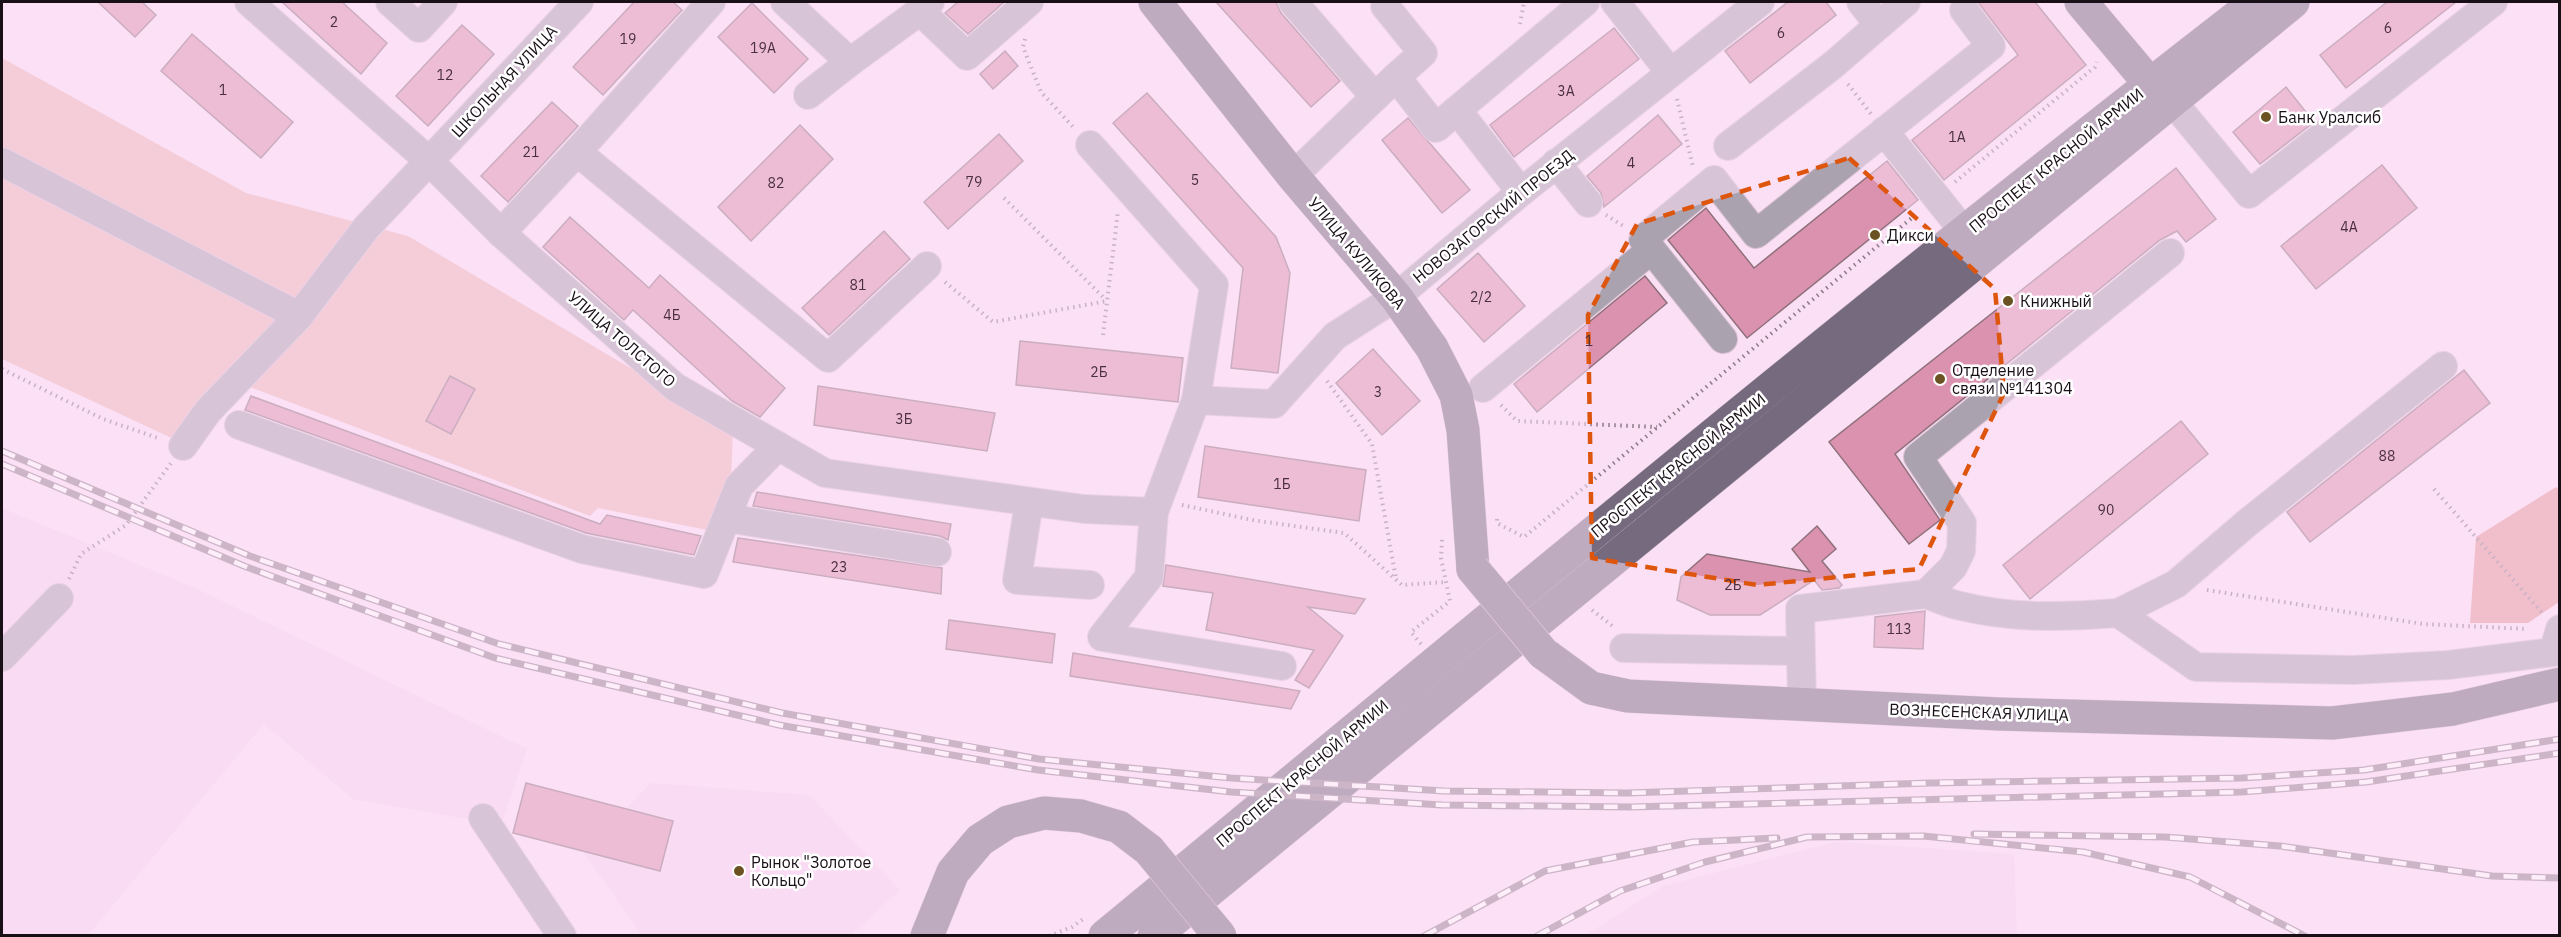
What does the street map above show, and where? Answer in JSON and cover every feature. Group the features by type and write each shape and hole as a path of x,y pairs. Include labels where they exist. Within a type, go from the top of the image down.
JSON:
{"main road":[{"name":"УЛИЦА КУЛИКОВА","path":"1155,2 1293,176 1395,297 1432,348 1456,395 1463,430 1464,565"},
{"path":"2081,2 2161,93"},
{"name":"ПРОСПЕКТ КРАСНОЙ АРМИИ","path":"1154,936 2161,93 2256,2"},
{"name":"ПРОСПЕКТ КРАСНОЙ АРМИИ","path":"1105,936 1605,523 1965,233 2293,2"},
{"name":"ВОЗНЕСЕНСКАЯ УЛИЦА","path":"1464,565 1542,653 1591,688 1628,696 1999,714 2332,723 2453,709 2559,684"},
{"path":"927,936 953,872 980,840 1008,822 1044,813 1081,816 1119,827 1149,850 1220,936"}],"street":[{"name":"УЛИЦА ТОЛСТОГО","path":"249,2 429,160 501,233 675,387 825,473 1084,509 1156,506"},
{"path":"390,2 418,28 443,2"},
{"name":"ШКОЛЬНАЯ УЛИЦА","path":"183,446 208,411 299,316 366,228 579,2"},
{"path":"501,233 711,2"},
{"path":"785,2 850,62"},
{"path":"808,95 925,6 967,56 1029,2"},
{"path":"1293,2 1375,97"},
{"path":"1396,77 1436,128 1585,2"},
{"path":"1615,2 1670,72"},
{"name":"НОВОЗАГОРСКИЙ ПРОЕЗД","path":"1196,400 1274,404 1335,336 1395,297 1521,192 1760,2"},
{"path":"1861,2 1879,25"},
{"path":"1728,147 1833,65 1906,2"},
{"path":"2161,93 2249,194 2493,2"},
{"path":"1293,176 1423,53 1385,6"},
{"path":"1483,388 1647,245 1699,192 1714,180 1756,234 1991,46 1964,10"},
{"path":"1457,110 1521,192"},
{"path":"1884,131 1965,233"},
{"path":"1090,145 1214,285 1196,400 1156,506 1149,577 1102,637 1282,666"},
{"path":"577,152 828,358 927,266"},
{"path":"2,162 299,316"},
{"path":"1556,164 1588,203"},
{"path":"1647,245 1723,339"},
{"path":"1926,594 1953,567 1961,551 1962,524 1918,457 2170,253"},
{"path":"1802,704 1800,609 1926,594 1961,606 2007,613 2061,617 2118,613 2176,584 2247,523 2443,366"},
{"path":"239,425 582,549 704,574 740,486 778,446"},
{"path":"1029,502 1017,580 1090,585"},
{"path":"727,518 937,552"},
{"path":"2,657 59,598"},
{"path":"2118,613 2196,667 2353,670 2448,665 2557,647"},
{"path":"1624,648 1800,651"},
{"path":"483,818 561,936"}],"path":[{"path":"1026,35 1023,47 1041,92 1090,145"},
{"path":"1833,65 1884,131"},
{"path":"1670,72 1699,192"},
{"path":"1103,335 1122,181"},
{"path":"1004,198 1107,301"},
{"path":"1588,203 1647,245"},
{"path":"927,266 993,322 1107,301"},
{"path":"1313,360 1372,444 1396,580"},
{"path":"2,369 103,419 183,446 126,525 81,554 59,598"},
{"path":"1483,388 1516,421 1658,427"},
{"path":"2434,489 2557,647"},
{"path":"1156,506 1344,533 1402,585 1464,565"},
{"path":"2176,584 2557,647"},
{"path":"1411,632 1422,644"},
{"path":"1049,936 1072,927"}],"highlighted area":[{"path":"1849,158 1995,289 2004,393 1919,569 1757,585 1592,558 1588,315 1637,224"}],"shaded area":[{"path":"2,58 246,193 408,236 733,429 730,504 707,530 598,508 590,516 229,379 178,441 2,359"},
{"path":"2556,487 2560,490 2559,602 2528,623 2470,623 2476,537"},
{"path":"2,508 193,587 527,749 501,825 353,799 264,724 88,935 2,935"},
{"name":"Рынок \"Золотое Кольцо\"","path":"651,783 809,795 900,890 851,935 642,935 584,853"},
{"path":"1836,842 2014,854 2017,935 1586,935 1663,886"}],"building":[{"path":"98,2 142,2 156,15 135,37"},
{"path":"282,2 342,2 387,43 361,74"},
{"path":"634,2 673,2 682,10 603,95 573,67"},
{"path":"958,2 1004,2 968,34 945,13"},
{"path":"1216,2 1276,2 1281,13 1340,81 1311,107"},
{"path":"1788,2 1826,2 1836,15 1750,83 1725,51"},
{"path":"1978,2 2035,2 2086,65 1944,180 1912,140 2018,55"},
{"path":"2387,2 2456,2 2346,88 2320,55"},
{"path":"752,3 808,59 774,93 718,37"},
{"path":"462,25 494,54 428,126 396,96"},
{"path":"1614,28 1639,59 1514,157 1490,125"},
{"path":"192,34 293,122 261,158 161,71"},
{"path":"1005,51 1018,66 993,89 980,74"},
{"path":"2286,87 2314,122 2260,164 2233,132"},
{"path":"1147,93 1276,237 1290,273 1278,373 1231,368 1243,268 1113,123"},
{"path":"552,102 578,126 508,202 481,176"},
{"path":"1658,115 1682,144 1604,207 1601,193 1587,176"},
{"path":"1408,118 1470,190 1442,213 1382,140"},
{"path":"800,125 833,159 751,241 718,207"},
{"path":"999,134 1023,161 948,229 924,202"},
{"path":"1887,161 1918,200 1747,338 1668,240 1706,208 1754,268"},
{"path":"2382,165 2417,208 2316,289 2281,246"},
{"path":"2176,168 2216,219 2186,242 2177,231 2160,240 1895,454 1940,520 1909,544 1829,442"},
{"path":"570,217 649,288 660,275 785,388 760,417 732,401 633,310 624,320 543,247"},
{"path":"884,231 910,259 829,335 802,308"},
{"path":"1478,253 1525,306 1484,342 1437,289"},
{"path":"1645,276 1667,303 1537,412 1514,384"},
{"path":"1020,341 1183,358 1178,402 1016,385"},
{"path":"1373,349 1420,401 1382,435 1336,383"},
{"path":"2464,370 2490,403 2310,542 2287,512"},
{"path":"450,376 475,389 451,434 426,421"},
{"path":"818,386 995,413 987,451 814,425"},
{"path":"251,396 600,524 607,515 701,536 694,555 586,533 245,410"},
{"path":"2181,421 2208,454 2030,599 2003,565"},
{"path":"1205,446 1366,470 1359,521 1198,497"},
{"path":"757,492 951,524 948,540 940,536 753,506"},
{"path":"1817,526 1836,549 1822,561 1842,585 1839,588 1822,590 1814,580 1760,615 1710,615 1677,600 1681,577 1707,554 1810,572 1792,549"},
{"path":"738,538 942,568 941,594 733,562"},
{"path":"1166,565 1365,599 1355,614 1308,607 1343,636 1309,688 1295,680 1314,650 1206,630 1213,593 1163,586"},
{"path":"1925,611 1923,649 1874,647 1875,617"},
{"path":"949,620 1055,634 1052,663 946,649"},
{"path":"1073,653 1300,691 1291,709 1070,676"},
{"path":"526,783 673,821 660,871 513,833"}],"railway":[{"path":"2,451 250,556 499,644 782,713 1039,759 1231,778 1444,791 1627,793 1930,783 2242,778 2364,770 2560,739"},
{"path":"2,464 244,566 495,658 779,725 1038,770 1231,792 1442,805 1630,807 2242,792 2366,782 2560,753"},
{"path":"1974,834 2165,837 2280,846 2492,876 2560,878"},
{"path":"1537,936 1620,891 1705,862 1807,837 1923,836 2083,852 2190,877 2305,936"},
{"path":"1424,936 1545,871 1693,842 1777,838"}],"place":[{"name":"Банк Уралсиб","path":"2266,117"},
{"name":"Дикси","path":"1875,235"},
{"name":"Книжный","path":"2008,301"},
{"name":"Отделение связи №141304","path":"1940,379"},
{"name":"Рынок \"Золотое Кольцо\"","path":"739,871"}]}
